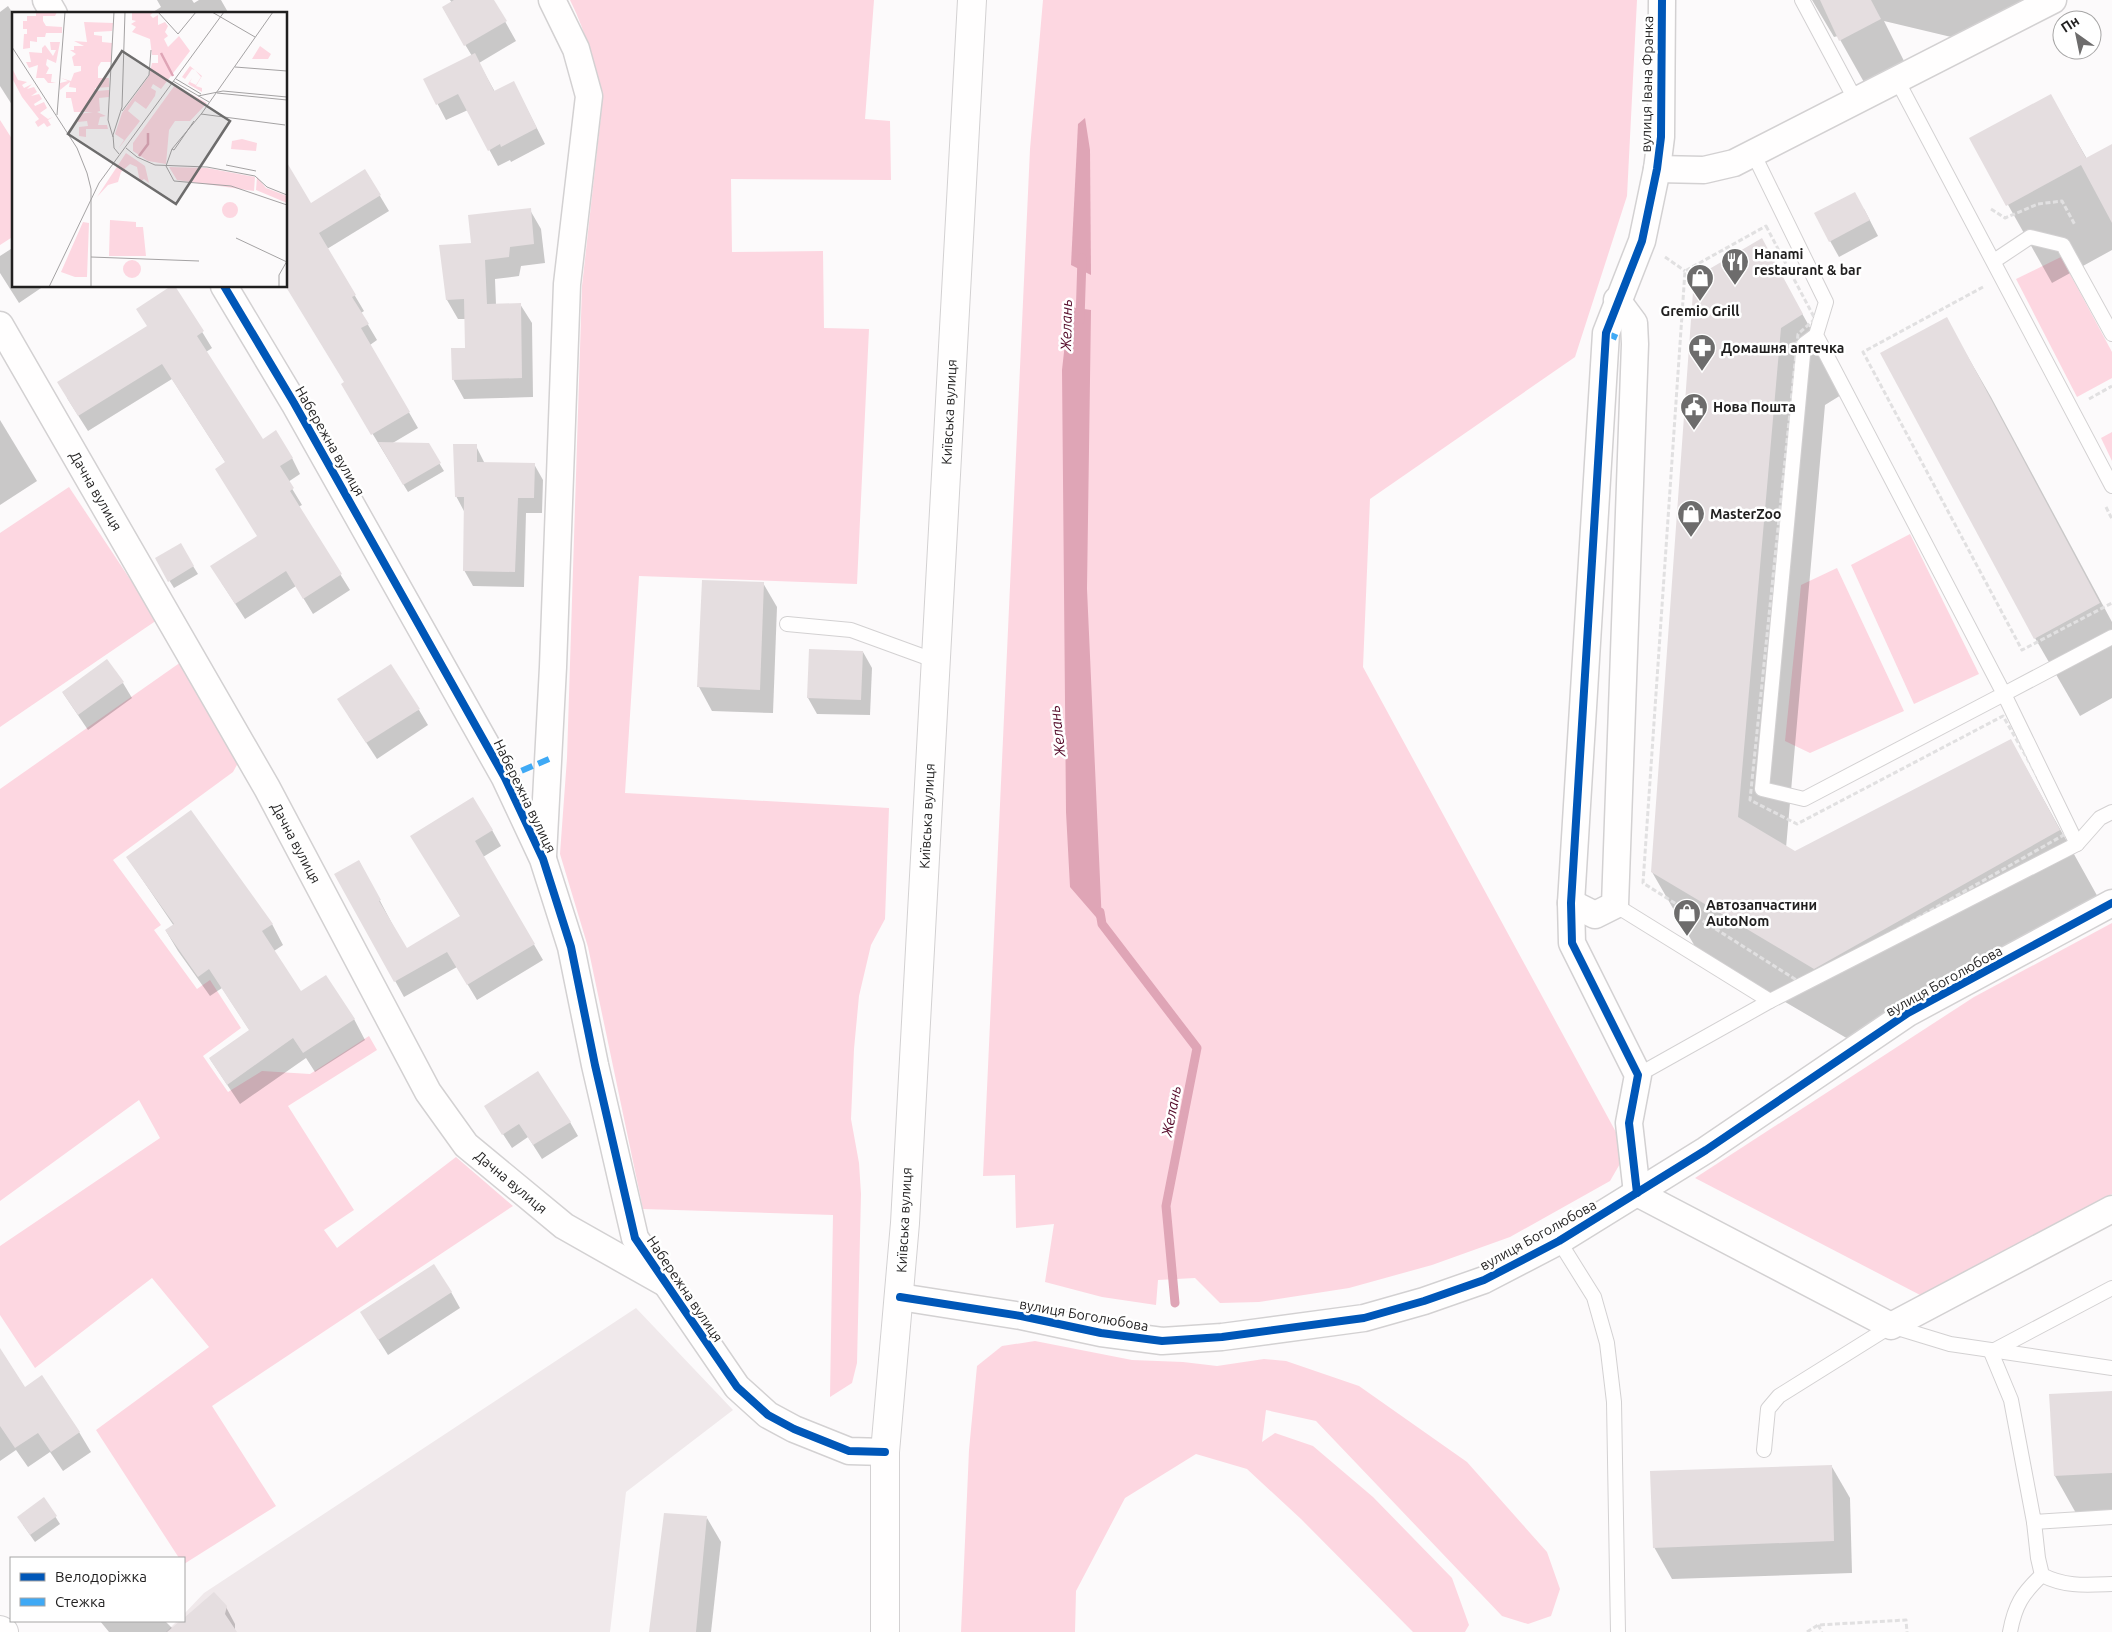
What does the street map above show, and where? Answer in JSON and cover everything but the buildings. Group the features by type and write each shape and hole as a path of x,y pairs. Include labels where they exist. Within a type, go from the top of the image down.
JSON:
{"main road":[{"name":"Київська вулиця","path":"885,1632 885,1452 900,1297 972,0"},
{"path":"0,1630 4,1632"}],"street":[{"path":"46,0 53,12"},
{"path":"543,859 553,676 567,284 589,96 576,49 552,0"},
{"name":"вулиця Івана Франка","path":"1662,0 1661,138 1657,169 1704,170 1734,163 2053,0"},
{"path":"1657,169 1642,241 1617,300 1606,333 1571,903 1572,943 1638,1075 1629,1123 1636,1193 1891,1326 2112,1209"},
{"name":"Набережна вулиця","path":"225,288 294,402 505,778 543,859 571,947 595,1065 635,1238 670,1286 737,1387 768,1415 794,1429 849,1451 885,1452"},
{"path":"1571,903 1595,915 1615,905 1635,344 1634,323 1617,300"},
{"name":"Дачна вулиця","path":"0,325 267,788 428,1092 466,1145 564,1226 670,1286"},
{"name":"вулиця Боголюбова","path":"900,1297 1021,1316 1101,1333 1162,1341 1222,1337 1364,1318 1415,1304 1484,1280 1559,1241 1706,1150 1908,1013 2112,903"}],"lane":[{"path":"1802,0 1856,101"},
{"path":"1897,80 2112,486"},
{"path":"1753,153 1826,302 1816,335 1804,344 1762,789 1804,799 2112,637"},
{"path":"1994,261 2030,237 2063,245 2112,334"},
{"path":"1816,335 2004,694 2077,844"},
{"path":"788,624 851,630 936,661"},
{"path":"1638,1075 1770,1001 2077,844 2100,818 2112,812"},
{"path":"1615,905 1770,1001"},
{"path":"1559,1241 1594,1297 1607,1343 1614,1402 1618,1632"},
{"path":"1991,1352 2112,1288"},
{"path":"1764,1450 1768,1409 1780,1396 1891,1326 1950,1344 1991,1352 2112,1368"},
{"path":"1991,1352 2011,1400 2042,1575 2055,1582 2073,1586 2112,1584"},
{"path":"2034,1522 2112,1517"},
{"path":"2010,1632 2014,1609 2027,1589 2042,1575"}],"path":[{"path":"1986,206 2005,218 2038,204 2062,201 2075,226"},
{"path":"1989,284 1863,352 2022,650 2112,604"},
{"path":"2103,502 2112,519"},
{"path":"1807,1632 1818,1626 1906,1620 1907,1632"},
{"path":"1818,1626 1822,1632"}],"shaded area":[{"path":"570,0 874,0 865,119 890,121 891,180 731,179 732,252 823,251 824,328 869,329 857,584 639,576 625,793 889,808 885,919 871,945 859,996 854,1049 851,1119 859,1163 861,1194 857,1363 852,1383 830,1397 833,1215 643,1209 588,947 560,854 567,758 582,286 602,106 590,52"},
{"path":"1043,0 1637,0 1627,196 1575,357 1370,499 1363,667 1617,1134 1621,1162 1610,1181 1510,1237 1432,1265 1349,1288 1259,1302 1220,1303 1195,1278 1158,1280 1156,1305 1102,1297 1045,1282 1054,1224 1016,1228 1015,1175 983,1176 1030,149"},
{"path":"1085,118 1090,150 1091,275 1071,265 1078,124"},
{"path":"0,120 12,139 12,237 0,245"},
{"path":"2061,257 2112,352 2112,378 2077,397 2016,279"},
{"path":"1069,307 1091,310 1087,589 1102,924 1070,887 1066,812 1062,370"},
{"path":"2112,432 2112,461 2101,438"},
{"path":"69,487 157,620 0,727 0,533"},
{"path":"1910,534 1979,674 1914,704 1851,565"},
{"path":"1837,568 1904,711 1810,753 1785,741 1801,585"},
{"path":"181,662 238,763 233,772 113,860 161,925 154,930 197,989 210,980 241,1028 203,1056 228,1092 262,1071 310,1074 369,1036 377,1050 288,1106 354,1210 324,1230 337,1248 456,1157 513,1206 212,1406 276,1506 185,1563 185,1557 178,1557 96,1430 209,1347 152,1278 35,1368 0,1315 0,1246 160,1138 139,1100 0,1201 0,789"},
{"path":"2112,923 2112,1194 1922,1296 1695,1178 1974,997"},
{"path":"636,1308 733,1410 626,1492 610,1632 166,1632 176,1622 185,1622 185,1613 204,1593"},
{"path":"1035,1341 1132,1360 1183,1362 1217,1366 1264,1359 1286,1361 1359,1386 1467,1462 1547,1552 1560,1589 1551,1616 1528,1624 1502,1616 1316,1421 1266,1410 1262,1442 1275,1433 1313,1446 1373,1497 1452,1578 1469,1625 1465,1632 1413,1632 1301,1519 1247,1469 1196,1454 1125,1498 1076,1591 1075,1632 961,1632 969,1450 977,1366 1002,1346"}],"waterway":[{"name":"Желань","path":"1080,320 1082,258"},
{"name":"Желань","path":"1100,912 1102,924 1197,1048 1166,1206 1175,1303"}],"marked path":[{"path":"1606,333 1622,340"},
{"path":"505,778 549,759"}],"cycle path":[{"path":"1637,1193 1629,1123 1638,1075 1572,943 1571,903 1606,333 1642,241 1657,169 1661,137 1662,0"},
{"path":"225,288 294,403 505,778 543,859 571,947 595,1065 635,1238 737,1387 768,1415 794,1429 849,1451 885,1452"},
{"path":"900,1297 1021,1316 1101,1333 1162,1341 1222,1337 1364,1318 1424,1301 1484,1280 1559,1241 1706,1150 1908,1013 2112,903"}],"place":[{"name":"Hanami restaurant & bar","path":"1735,286"},
{"name":"Gremio Grill","path":"1700,302"},
{"name":"Домашня аптечка","path":"1702,372"},
{"name":"Нова Пошта","path":"1694,431"},
{"name":"MasterZoo","path":"1691,538"},
{"name":"Автозапчастини AutoNom","path":"1687,937"}]}
